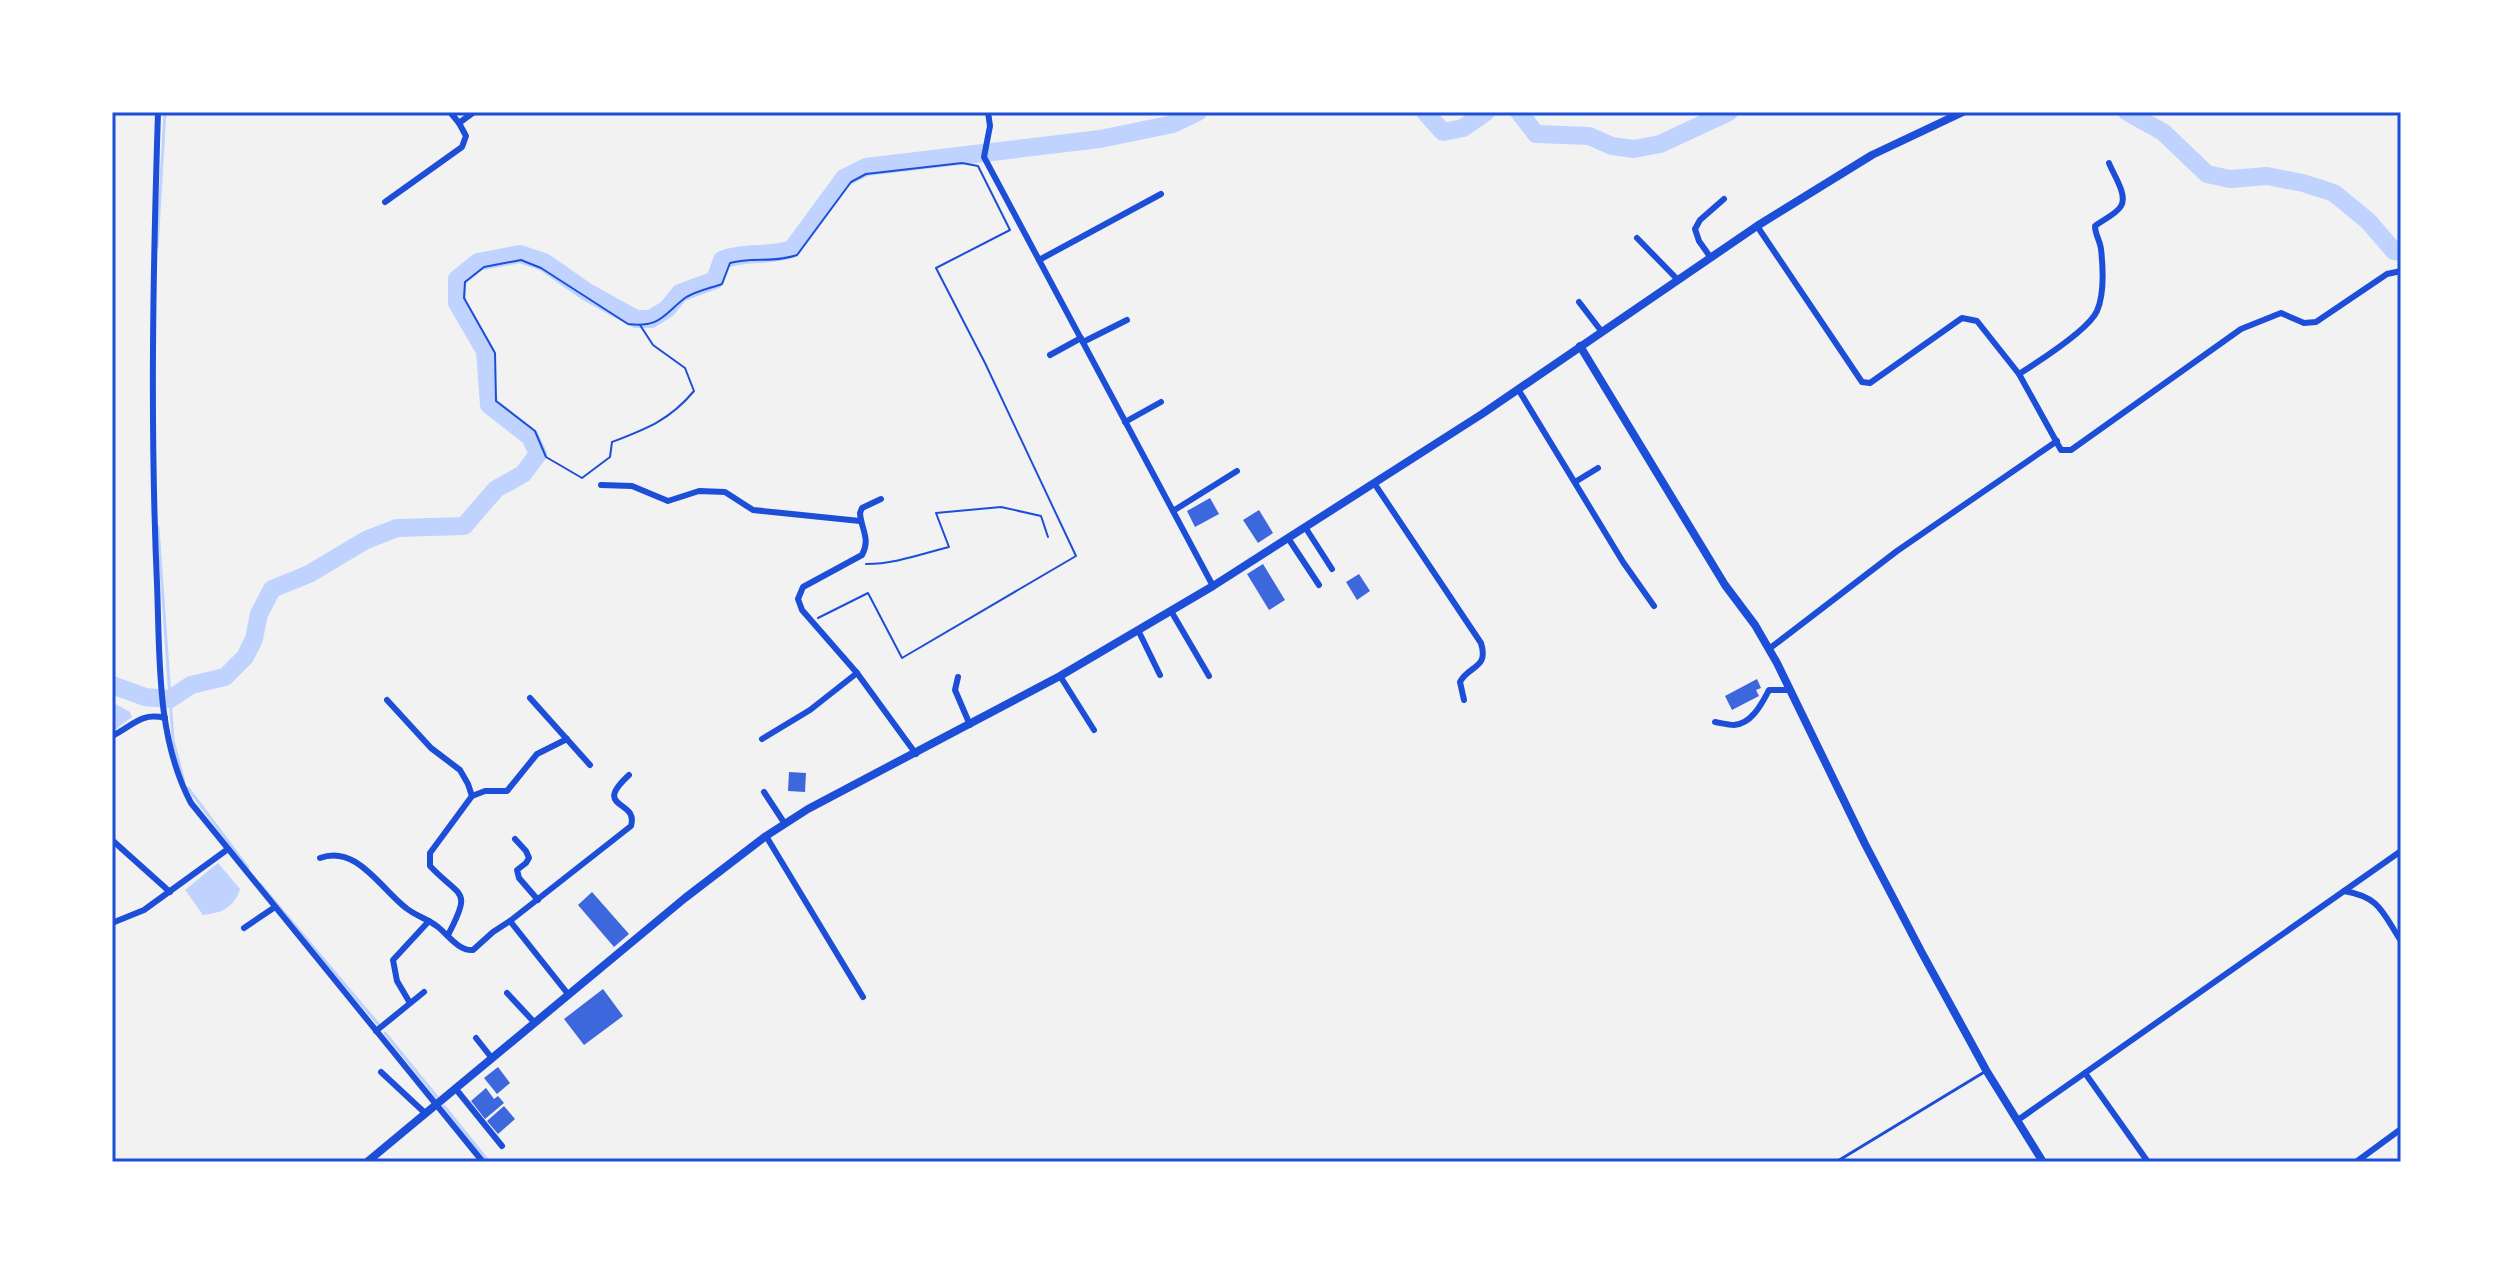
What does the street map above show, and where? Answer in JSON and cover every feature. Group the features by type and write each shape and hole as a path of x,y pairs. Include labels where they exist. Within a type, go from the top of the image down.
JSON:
{"street":[{"path":"158,112 152,496 163,705 170,751 179,780 191,803 483,1162"},
{"path":"385,202 462,147 466,136 450,112"},
{"path":"459,123 474,112"},
{"path":"988,112 990,126 984,157 1213,586"},
{"path":"367,1162 685,898 766,836 808,809 1060,676 1213,586 1518,388 1757,226 1872,155 1963,112"},
{"path":"2019,374 2082,328 2096,314 2102,260 2095,226 2123,203 2109,163"},
{"path":"1039,260 1161,194"},
{"path":"1711,258 1695,229 1700,220 1724,199"},
{"path":"1757,226 1862,382 1870,383 1962,318 1977,321 2019,374 2061,450 2071,450 2241,329 2281,313 2304,323 2316,322 2387,274 2401,271"},
{"path":"1637,238 1678,280"},
{"path":"1579,302 1602,332"},
{"path":"1050,355 1127,320"},
{"path":"1580,346 1725,585 1769,649 1865,844 1986,1070 2043,1162"},
{"path":"1518,388 1654,606"},
{"path":"1125,422 1161,402"},
{"path":"1769,649 1897,551 2057,441"},
{"path":"1575,482 1598,468"},
{"path":"1173,511 1237,471"},
{"path":"1374,483 1481,643 1481,662 1460,682 1464,700"},
{"path":"601,485 632,486 668,501 699,491 725,492 753,510 860,521"},
{"path":"881,499 862,508 860,513 866,536 862,555 803,587 798,599 802,610 857,673 916,754"},
{"path":"1305,527 1332,569"},
{"path":"1288,538 1319,585"},
{"path":"1171,611 1209,676"},
{"path":"1138,630 1160,675"},
{"path":"762,739 810,710 857,673"},
{"path":"1060,676 1094,730"},
{"path":"958,677 955,690 970,725"},
{"path":"1715,722 1731,725 1742,723 1762,706 1769,690 1790,690"},
{"path":"530,698 590,765"},
{"path":"387,700 431,748 460,770 471,788 472,796"},
{"path":"112,736 141,717 165,718"},
{"path":"448,935 459,914 461,896 430,866 428,856 472,796 485,791 507,791 537,754 567,739"},
{"path":"320,858 328,854 342,856 365,868 407,909 429,921 463,949 473,950 631,826 631,815 613,795 629,775"},
{"path":"764,792 785,824"},
{"path":"766,836 863,997"},
{"path":"515,839 529,858 517,873 538,900"},
{"path":"112,840 170,892"},
{"path":"112,923 144,910 228,849"},
{"path":"2018,1120 2401,851"},
{"path":"2343,891 2362,894 2374,901 2401,941"},
{"path":"244,928 275,907"},
{"path":"410,1003 397,981 393,960 429,921"},
{"path":"510,921 568,994"},
{"path":"376,1031 424,992"},
{"path":"507,993 534,1022"},
{"path":"476,1038 491,1057"},
{"path":"381,1072 425,1113"},
{"path":"2085,1073 2148,1162"},
{"path":"455,1088 502,1146"},
{"path":"2356,1162 2401,1129"}],"lane":[{"path":"1836,1162 1986,1070"}],"path":[{"path":"640,325 653,345 685,368 694,391 680,408 656,425 612,442 610,457 582,478 546,457 535,431 496,401 495,353 464,298 465,282 484,267 521,260 541,268 628,324 659,322 687,297 722,284 730,263 797,255 851,182 866,174 962,163 978,166 1010,230 936,268 985,363 1076,556 902,658 868,593 817,618"},
{"path":"866,564 899,562 949,547 936,513 1001,507 1041,516 1048,537"}],"water":[{"path":"112,702 130,712 132,717 112,732"},
{"path":"218,863 240,889 226,908 203,915 185,890"}],"building":[{"path":"1210,498 1219,514 1195,527 1187,511"},
{"path":"1259,510 1273,533 1258,543 1243,520"},
{"path":"1263,564 1285,600 1269,610 1247,574"},
{"path":"1359,574 1370,591 1357,600 1346,582"},
{"path":"1757,679 1761,688 1756,690 1759,696 1732,710 1725,696"},
{"path":"789,772 806,773 805,792 788,791"},
{"path":"592,892 629,934 614,947 578,905"},
{"path":"603,989 623,1016 584,1045 564,1019"},
{"path":"498,1067 510,1083 497,1094 484,1078"},
{"path":"486,1088 494,1099 498,1096 504,1103 485,1119 471,1101"},
{"path":"504,1106 515,1119 498,1134 487,1121"}],"waterway":[{"path":"157,248 165,112"},
{"path":"112,685 145,697 170,699 191,685 225,677 245,657 254,639 259,614 272,589 309,574 366,540 397,528 464,526 496,489 523,474 538,454 530,437 489,405 485,351 457,303 457,279 478,262 520,254 544,262 587,292 636,319 651,319 667,309 680,293 715,280 722,260 792,249 844,178 866,167 1100,139 1173,124 1198,112"},
{"path":"1425,112 1443,132 1463,128 1486,112"},
{"path":"1519,112 1536,134 1589,136 1612,146 1634,149 1660,144 1729,112"},
{"path":"2127,112 2163,132 2207,174 2230,179 2267,176 2334,193 2368,221 2394,251 2401,252"},
{"path":"158,527 173,740 184,782"},
{"path":"188,788 248,868"},
{"path":"260,884 379,1025"},
{"path":"385,1033 437,1097"},
{"path":"444,1106 489,1162"}]}
